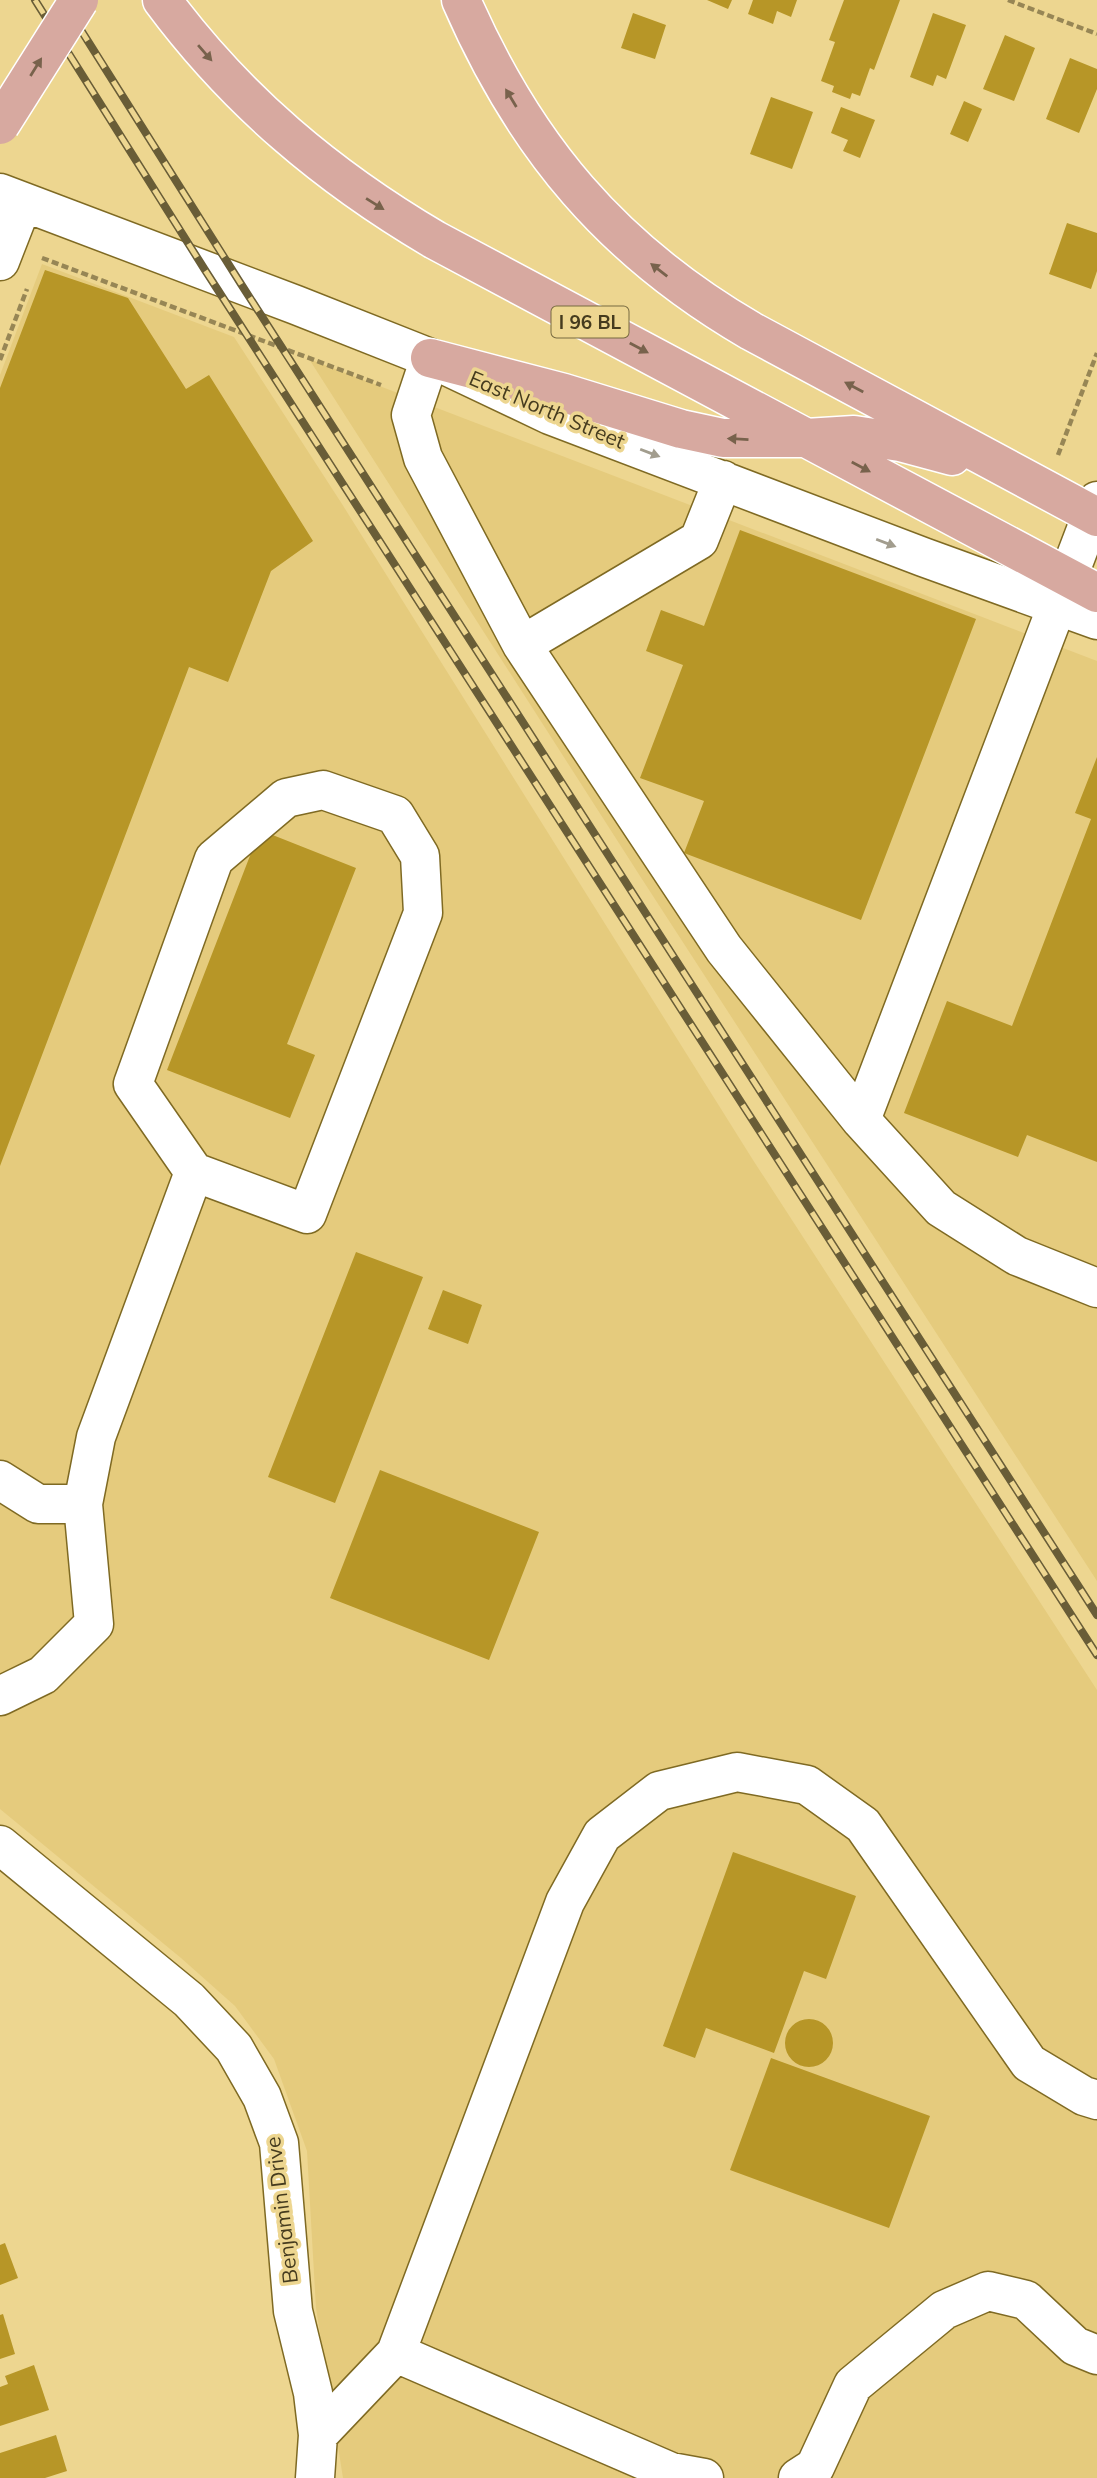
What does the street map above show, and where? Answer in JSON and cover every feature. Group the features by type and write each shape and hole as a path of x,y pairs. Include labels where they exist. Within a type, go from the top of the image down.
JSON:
{"main road":[{"path":"0,125 79,0"},
{"name":"I 96 BL","path":"162,0 215,65 275,125 316,161 365,197 435,240 806,439 1074,592"},
{"path":"461,0 498,76 544,150 600,216 651,263 712,308 751,331 1088,508"},
{"path":"430,358 709,435 750,440 854,435 932,450 1088,508"}],"street":[{"path":"0,261 12,197"},
{"name":"East North Street","path":"12,197 430,358 550,415 723,480 1074,592 1097,620"},
{"path":"430,358 411,415 423,458 522,645 724,949 861,1120 941,1208 1017,1256 1097,1288"},
{"path":"522,645 699,540 723,480"},
{"path":"861,1120 1074,592 1088,508"},
{"path":"323,790 396,815 419,856 423,913 307,1214 194,1172 133,1084 214,859 286,798 323,790"},
{"path":"0,1696 43,1675 94,1624 83,1504 96,1437 194,1172"},
{"path":"0,1480 38,1504 83,1504"},
{"path":"318,2435 396,2353 565,1902 602,1835 659,1791 737,1772 807,1786 863,1825 1029,2063 1084,2096 1097,2100"},
{"name":"Benjamin Drive","path":"0,1845 189,2000 234,2048 262,2097 279,2143 293,2311 313,2393 318,2435 315,2478"},
{"path":"797,2478 815,2468 853,2385 944,2310 988,2291 1026,2300 1075,2346 1097,2355"},
{"path":"396,2353 671,2472 704,2478"}],"path":[{"path":"1008,0 1097,34"},
{"path":"1068,461 1058,456 1097,354"}],"shaded area":[{"path":"42,264 234,337 342,504 753,1160 1097,1690 1097,2478 343,2478 316,2308 307,2151 274,2059 235,2006 0,1809 0,375"},
{"path":"309,359 1097,661 1097,1581 640,876"}],"building":[{"path":"707,0 732,0 728,9"},
{"path":"753,0 797,0 791,17 777,11 773,24 748,14"},
{"path":"844,0 900,0 874,70 870,68 860,96 852,93 850,99 832,92 834,86 821,81 835,42 829,40"},
{"path":"633,13 666,25 655,59 621,48"},
{"path":"933,13 966,25 946,79 937,75 933,86 910,77"},
{"path":"1005,35 1035,48 1014,101 983,89"},
{"path":"1070,58 1097,69 1097,89 1079,133 1046,119"},
{"path":"771,97 813,112 792,169 750,154"},
{"path":"964,101 982,109 968,142 950,134"},
{"path":"841,107 875,120 860,158 843,151 848,140 831,133"},
{"path":"1067,223 1097,233 1097,271 1091,289 1049,274"},
{"path":"45,270 128,298 186,389 209,375 313,541 271,571 228,682 189,667 0,1166 0,388"},
{"path":"740,530 976,619 861,920 684,853 704,801 640,778 683,665 646,651 661,610 704,626"},
{"path":"1097,757 1097,1162 1027,1135 1018,1157 904,1113 947,1001 1012,1026 1091,819 1075,813"},
{"path":"260,830 356,868 287,1044 315,1055 290,1118 167,1070"},
{"path":"356,1252 423,1277 335,1503 268,1477"},
{"path":"443,1290 482,1305 468,1344 428,1329"},
{"path":"380,1470 539,1532 489,1660 330,1598"},
{"path":"733,1852 856,1896 826,1979 804,1971 774,2053 706,2028 695,2058 663,2046"},
{"path":"809,2019 826,2026 833,2043 826,2060 809,2067 792,2060 785,2043 792,2026"},
{"path":"771,2058 930,2116 889,2228 730,2170"},
{"path":"5,2243 18,2278 0,2285 0,2245"},
{"path":"3,2314 15,2354 0,2359 0,2315"},
{"path":"34,2365 49,2410 0,2426 0,2387 8,2384 5,2376"},
{"path":"56,2435 67,2471 45,2478 0,2478 0,2453"}],"railway":[{"path":"35,0 205,270 1097,1655"},
{"path":"62,0 241,284 1097,1615"}]}
